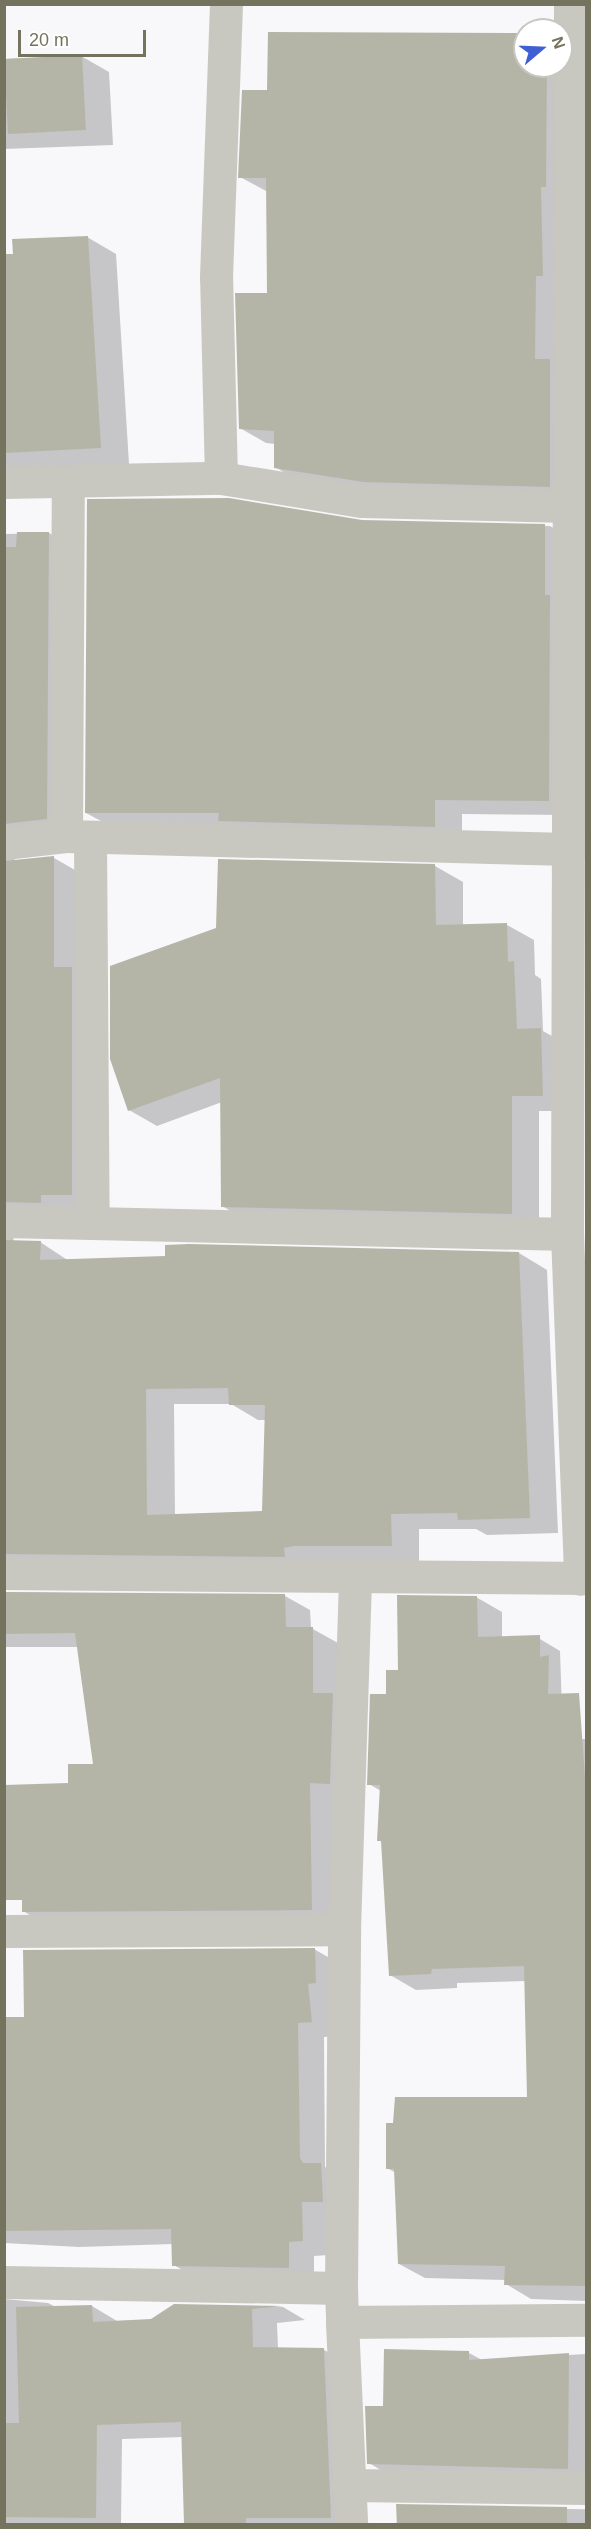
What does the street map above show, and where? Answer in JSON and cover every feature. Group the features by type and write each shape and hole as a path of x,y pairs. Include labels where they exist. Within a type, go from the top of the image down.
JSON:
{"street":[{"path":"221,478 216,277 226,4"},
{"path":"4,1573 583,1579 567,1234 570,849 577,629 566,506 570,4"},
{"path":"4,482 221,478 362,501 566,506"},
{"path":"68,481 78,838 93,1223"},
{"path":"4,843 78,838 570,849"},
{"path":"4,1221 567,1234"},
{"path":"351,2524 341,2288 344,1929 355,1575"},
{"path":"4,1931 344,1929"},
{"path":"4,2282 341,2288"},
{"path":"342,2322 586,2320"},
{"path":"348,2485 586,2488"}],"building":[{"path":"268,32 513,33 513,78 547,78 546,187 541,187 543,276 536,276 535,359 550,359 550,487 364,482 274,468 274,431 239,429 235,293 267,293 266,178 238,178 242,90 267,90"},
{"path":"82,55 86,130 8,134 4,59"},
{"path":"88,236 101,448 4,453 4,254 13,254 12,239"},
{"path":"229,498 362,520 545,524 545,595 550,595 549,801 435,800 435,827 218,821 219,813 85,813 87,499"},
{"path":"17,532 49,532 47,819 4,824 4,547 16,547"},
{"path":"54,856 54,967 72,967 72,1195 41,1195 41,1203 4,1202 4,861"},
{"path":"218,859 435,864 436,925 507,923 508,962 514,961 517,1029 541,1028 543,1096 512,1096 512,1214 221,1207 220,1078 128,1111 110,1059 110,966 216,928"},
{"path":"4,1240 41,1241 40,1260 165,1256 165,1245 189,1244 519,1252 530,1518 458,1520 457,1513 391,1514 392,1546 294,1546 284,1548 285,1557 5,1554","holes":["228,1388 229,1405 265,1405 262,1511 147,1515 146,1389"]},
{"path":"4,1592 285,1594 286,1627 313,1627 313,1693 333,1693 330,1784 310,1783 312,1910 22,1912 22,1900 4,1900 4,1785 68,1783 68,1764 93,1764 75,1633 4,1634"},
{"path":"397,1595 477,1596 478,1637 540,1635 540,1657 549,1655 548,1694 579,1693 586,1792 586,2286 504,2285 505,2266 398,2264 394,2169 386,2169 386,2123 393,2123 395,2097 527,2097 524,1966 432,1969 431,1974 389,1976 381,1841 377,1841 380,1785 367,1785 370,1694 386,1694 386,1670 398,1670"},
{"path":"315,1948 316,1983 308,1984 312,2022 298,2023 300,2158 303,2163 321,2163 323,2202 302,2202 303,2241 289,2242 289,2268 172,2266 171,2229 4,2231 4,2017 24,2017 23,1950"},
{"path":"174,2304 283,2306 252,2309 253,2347 324,2348 331,2518 246,2518 246,2524 184,2524 181,2422 97,2425 96,2518 4,2517 4,2423 19,2423 16,2307 92,2305 93,2322 151,2319"},
{"path":"384,2349 469,2351 469,2360 569,2353 568,2469 367,2464 365,2406 383,2406"},
{"path":"396,2504 567,2507 567,2524 397,2524"}]}
